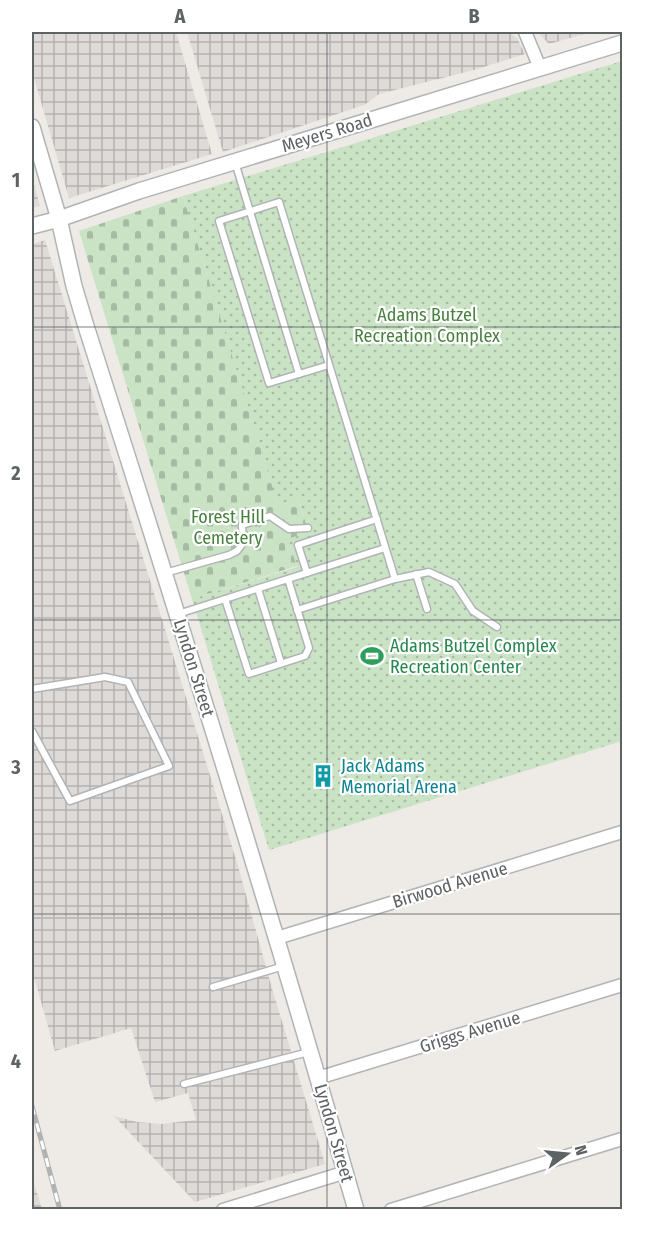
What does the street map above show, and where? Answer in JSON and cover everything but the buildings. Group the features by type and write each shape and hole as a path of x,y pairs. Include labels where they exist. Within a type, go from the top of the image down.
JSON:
{"street":[{"path":"525,32 540,68"},
{"name":"Meyers Road","path":"32,226 622,43"},
{"name":"Lyndon Street","path":"32,127 59,219 74,286 285,965 356,1209"},
{"name":"Birwood Avenue","path":"276,938 622,832"},
{"name":"Griggs Avenue","path":"318,1078 622,985"},
{"path":"392,1209 622,1139"},
{"path":"223,1209 346,1172"}],"lane":[{"path":"235,162 299,374"},
{"path":"329,365 269,383 219,221 279,202 395,579"},
{"path":"165,573 237,551 243,543 242,525 282,513"},
{"path":"270,516 289,529 308,528"},
{"path":"307,573 298,544 377,519"},
{"path":"177,614 386,548"},
{"path":"297,610 395,579 429,572 455,584 473,611 497,627"},
{"path":"416,574 427,609"},
{"path":"225,599 249,674 305,656 309,648 288,579"},
{"path":"258,589 281,663"},
{"path":"32,689 105,677 128,682 169,766 70,801 32,731"},
{"path":"213,987 285,965"},
{"path":"184,1084 310,1052"}],"shaded area":[{"path":"32,32 176,32 212,154 69,198 32,71"},
{"path":"187,32 508,32 517,38 525,54 474,70 379,94 364,105 223,152"},
{"path":"537,32 591,32 549,44"},
{"path":"32,177 40,206 32,208"},
{"path":"45,240 238,866 325,1164 195,1202 114,1116 137,1122 161,1124 196,1120 188,1093 155,1102 131,1028 55,1051 32,970 32,244"},
{"path":"32,1177 42,1209 32,1209"}],"green space":[{"name":"Adams Butzel Recreation Complex","path":"622,61 622,741 269,850 192,599 297,567 288,539 309,532 298,499 278,505 183,196"},
{"name":"Forest Hill Cemetery","path":"183,196 278,504 298,499 309,532 289,539 297,566 192,599 79,231"}],"railway":[{"path":"32,1106 60,1210"}],"place":[{"name":"Adams Butzel Complex Recreation Center","path":"372,656"},
{"name":"Jack Adams Memorial Arena","path":"323,776"}]}
